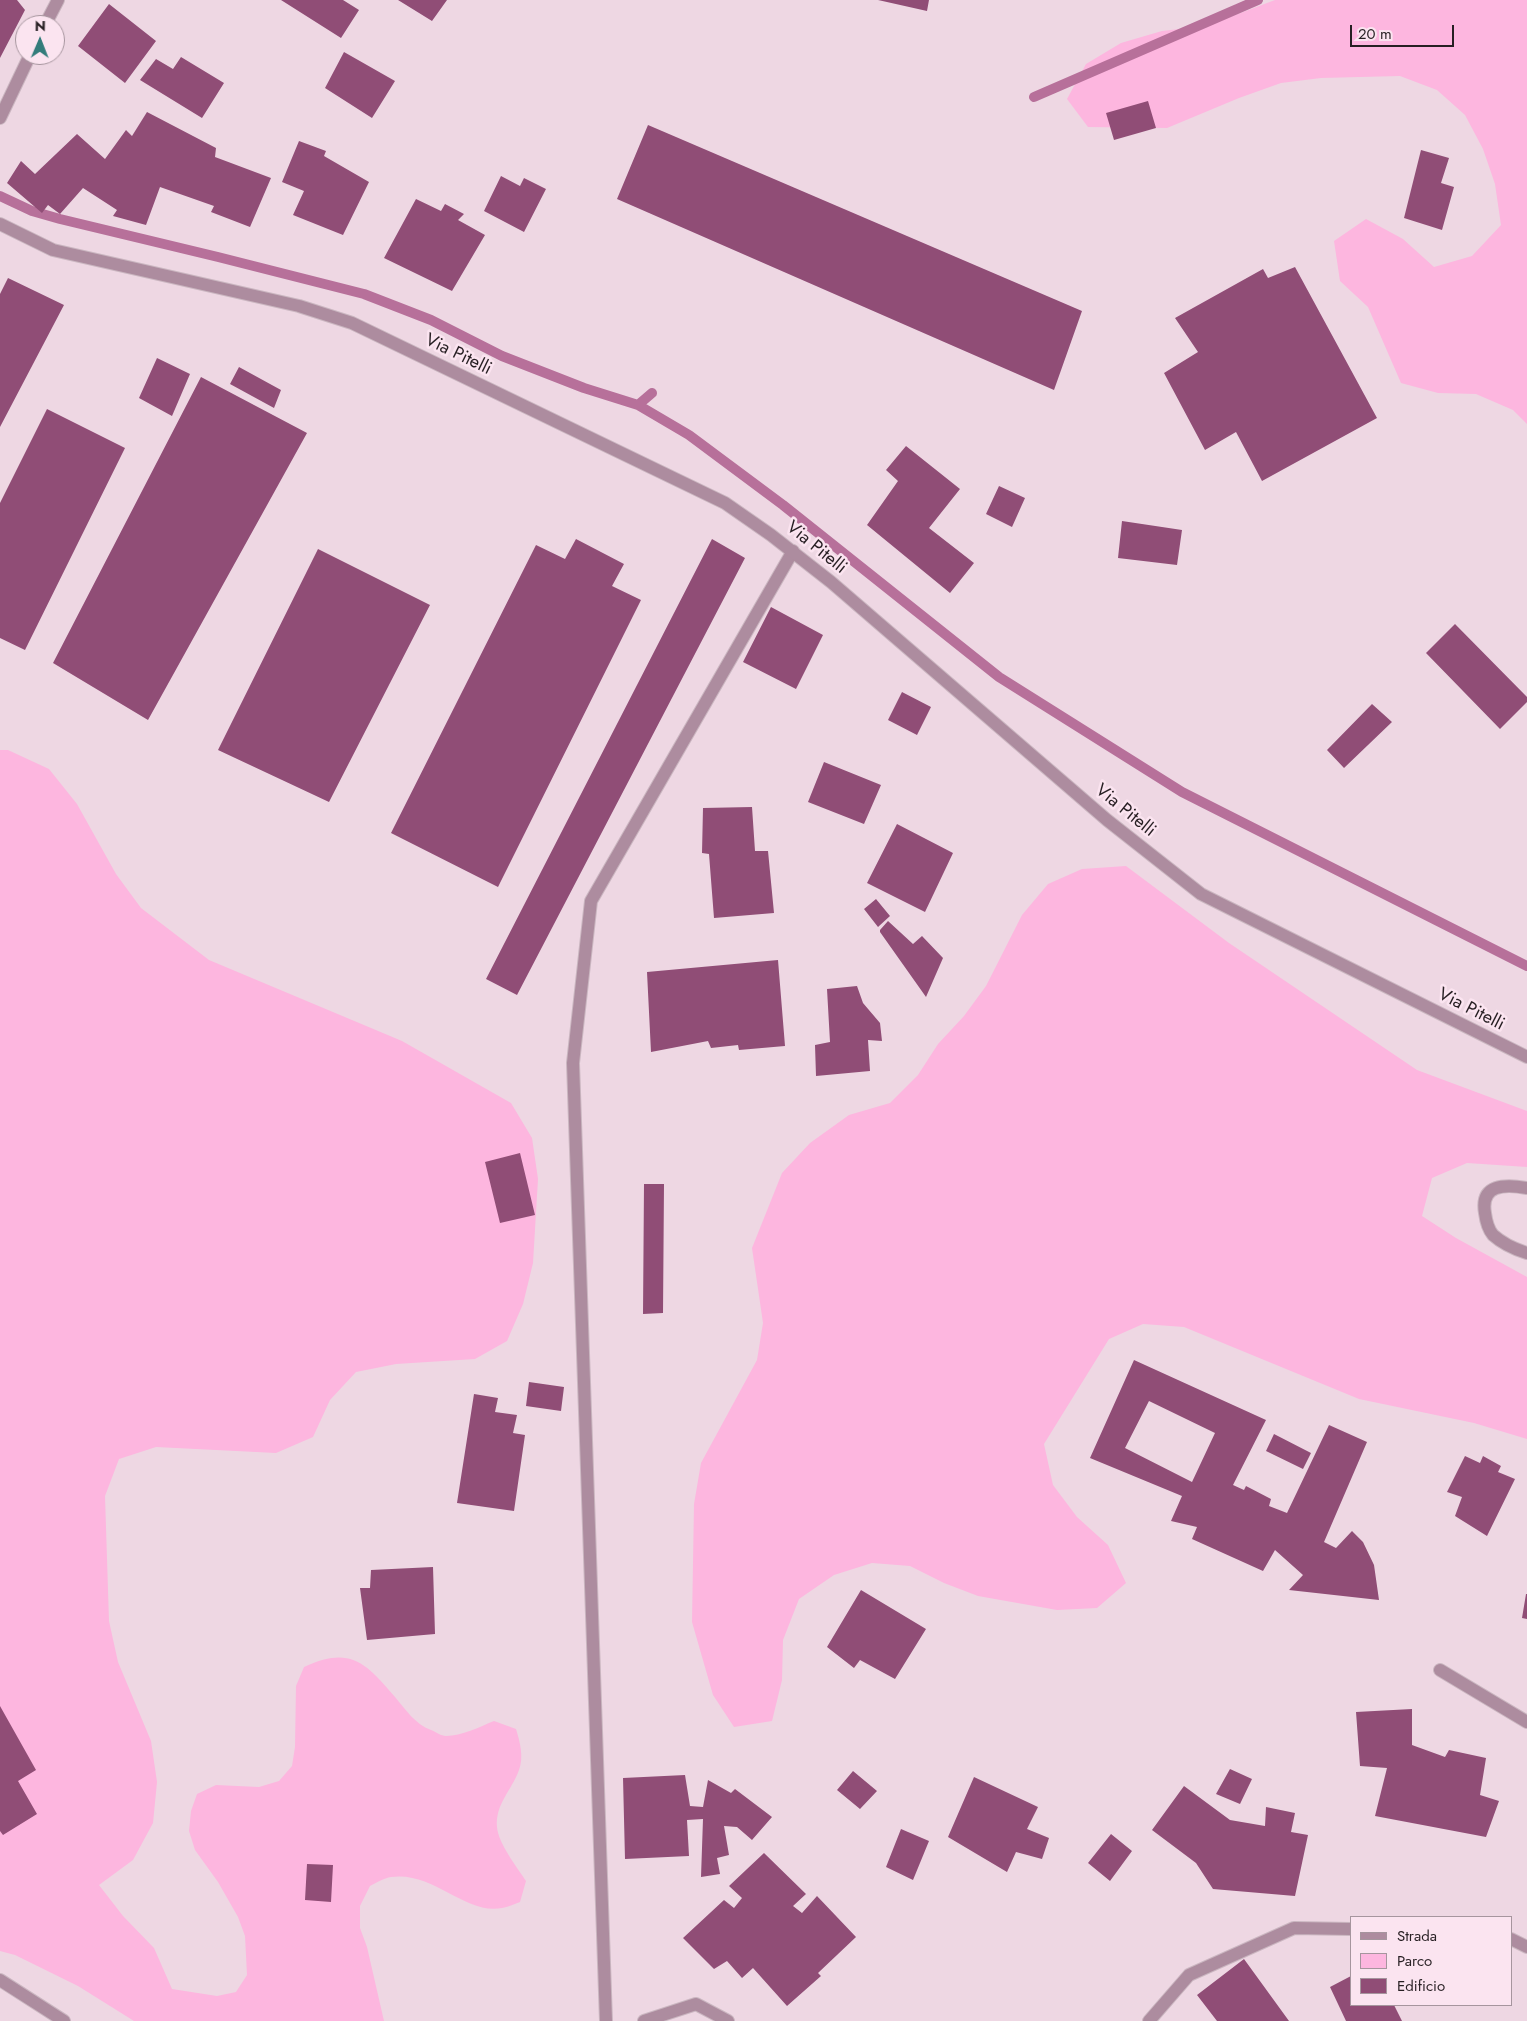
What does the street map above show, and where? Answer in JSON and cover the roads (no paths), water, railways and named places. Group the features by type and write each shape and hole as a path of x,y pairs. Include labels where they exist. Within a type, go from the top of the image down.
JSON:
{"street":[{"path":"50,15 58,0"},
{"path":"0,118 25,65"},
{"name":"Via Pitelli","path":"0,224 53,250 299,306 352,323 725,503 793,551 1107,820 1201,894 1527,1057"},
{"path":"606,2021 572,1063 591,901 793,551"},
{"path":"1527,1188 1513,1185 1499,1186 1490,1191 1484,1200 1486,1224 1492,1234 1509,1247 1527,1254"},
{"path":"1440,1670 1527,1722"},
{"path":"1149,2021 1189,1975 1294,1928 1350,1928"},
{"path":"1512,1940 1527,1947"},
{"path":"0,1980 64,2021"},
{"path":"644,2021 696,2004 728,2021"}],"waterway":[{"path":"1034,97 1258,0"},
{"path":"0,196 32,211 60,219 364,294 431,320 502,356 584,388 638,405 689,435 783,505 999,677 1182,792 1527,966"},
{"path":"638,405 652,393"}]}
